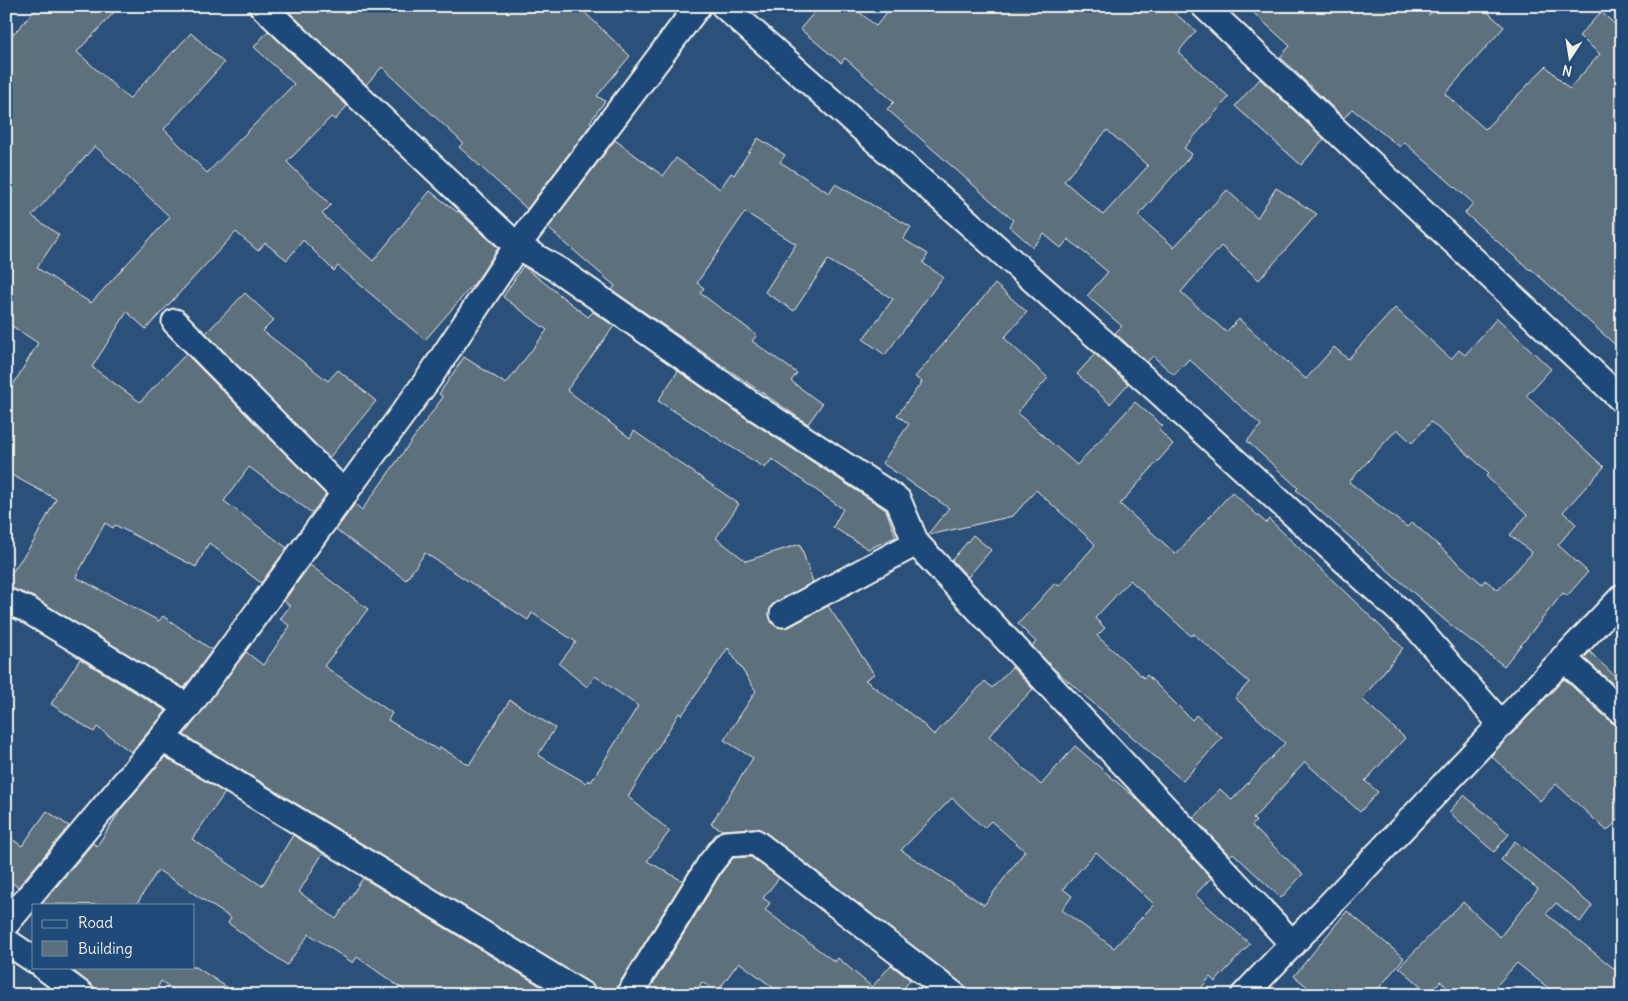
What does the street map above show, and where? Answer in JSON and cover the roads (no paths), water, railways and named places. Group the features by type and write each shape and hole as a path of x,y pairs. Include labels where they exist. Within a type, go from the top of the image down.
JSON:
{"street":[{"path":"262,6 517,246 560,271 755,407 898,500 916,543 1294,944"},
{"path":"6,924 188,707 429,378 517,246 698,6"},
{"path":"724,6 1149,382 1414,624 1501,724"},
{"path":"1204,6 1622,400"},
{"path":"175,322 344,494"},
{"path":"783,614 916,543"},
{"path":"1244,995 1622,597"},
{"path":"6,600 26,609 188,707"},
{"path":"1563,658 1622,712"},
{"path":"163,739 583,995"},
{"path":"629,995 710,864 726,844 755,842 954,995"},
{"path":"6,940 32,959"},
{"path":"45,968 82,995"}]}
